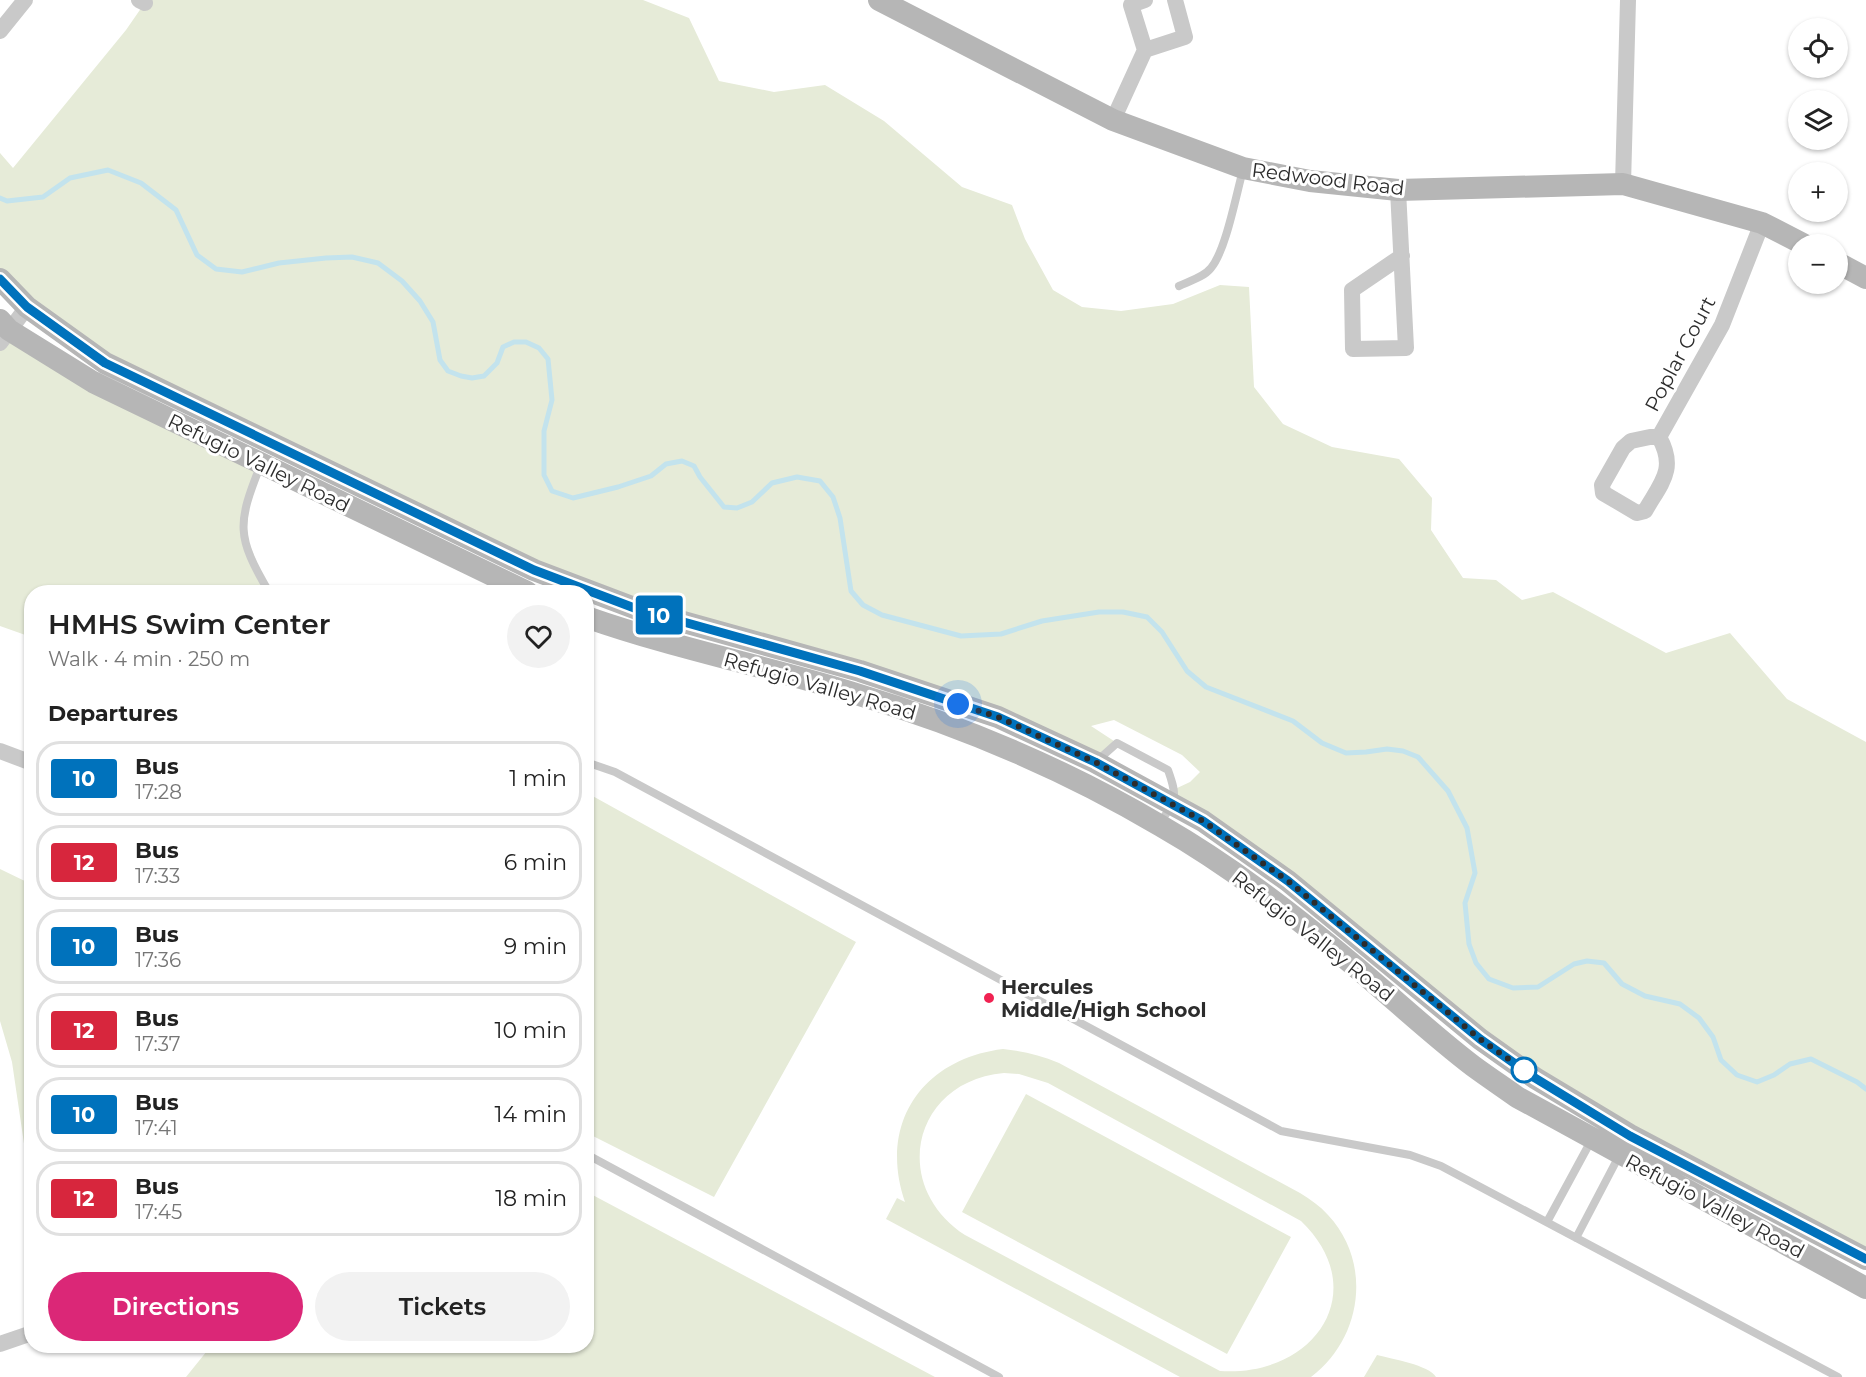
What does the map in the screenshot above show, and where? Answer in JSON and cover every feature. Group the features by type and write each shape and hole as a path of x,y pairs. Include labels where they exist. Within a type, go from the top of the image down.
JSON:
{"street":[{"path":"0,32 25,0"},
{"name":"Redwood Road","path":"879,0 1113,120 1243,168 1310,181 1398,190 1623,184 1762,223 1788,236"},
{"path":"1113,120 1145,50 1131,5 1145,0"},
{"path":"1145,50 1185,36 1175,0"},
{"path":"1623,184 1628,0"},
{"path":"1398,190 1402,256 1406,348 1353,349 1352,290 1402,256"},
{"name":"Poplar Court","path":"1659,436 1722,325 1762,223"},
{"path":"1848,268 1866,278"},
{"name":"Refugio Valley Road","path":"0,279 27,307 105,363 534,570 574,585"},
{"path":"3,331 27,307"},
{"name":"Refugio Valley Road","path":"3,331 93,382 512,585"},
{"name":"Poplar Court","path":"1659,436 1667,453 1667,471 1645,511 1637,513 1603,494 1602,485 1623,448 1631,441 1659,436"},
{"name":"Refugio Valley Road","path":"594,593 637,609 860,671 998,717 1095,762 1203,821 1288,881 1480,1039 1535,1078 1597,1129"},
{"name":"Refugio Valley Road","path":"594,620 634,634 853,693 924,716 994,742 1079,781 1159,824 1267,895 1474,1066 1517,1097 1597,1129 1866,1288"},
{"path":"0,751 24,760"},
{"name":"Refugio Valley Road","path":"1625,1145 1866,1259"},
{"path":"0,1344 24,1336"}],"lane":[{"path":"1179,286 1200,277 1211,269 1220,254 1243,168"},
{"path":"261,464 247,499 242,526 245,546 253,566 265,585"},
{"path":"594,765 615,772 1281,1131 1410,1155 1441,1166 1838,1377"},
{"path":"1159,824 1172,805"},
{"path":"1547,1222 1597,1129"},
{"path":"1576,1238 1625,1145"},
{"path":"594,1158 999,1377"}],"green space":[{"path":"139,0 643,0 689,18 719,81 774,92 825,85 884,121 962,187 1012,205 1025,239 1053,290 1082,307 1121,311 1173,304 1220,285 1249,287 1254,387 1283,424 1332,447 1399,459 1432,498 1431,530 1463,578 1496,580 1522,600 1553,592 1666,653 1730,633 1787,699 1866,742 1866,1259 1630,1135 1172,805 1175,789 1190,782 1200,772 1182,755 1114,720 1091,726 1117,743 1095,762 998,717 637,609 594,589 594,585 585,585 105,363 0,279 0,153 13,168 126,30 144,4"},
{"path":"9,330 261,464 242,526 266,585 24,585 24,635 0,626 0,343"},
{"path":"594,797 856,942 714,1197 594,1137"},
{"path":"0,869 24,881 24,1144 12,1062 0,1021"},
{"path":"1003,1049 1031,1054 1059,1063 1300,1193 1318,1206 1342,1234 1352,1255 1356,1277 1356,1300 1351,1322 1342,1342 1328,1361 1311,1377 1180,1377 886,1219 897,1198 905,1202 898,1173 898,1147 903,1122 914,1100 929,1081 950,1066 974,1055","holes":["1004,1073 1019,1074 1048,1083 1301,1221 1322,1248 1332,1274 1332,1300 1324,1324 1307,1344 1283,1360 1254,1369 1220,1371 965,1235 941,1214 926,1190 920,1164 922,1138 932,1115 949,1095 973,1080"]},
{"path":"1026,1094 1291,1237 1227,1354 962,1212"},
{"path":"594,1196 935,1377 186,1377 205,1353 594,1353"},
{"path":"1377,1355 1418,1366 1436,1377 1364,1377"}],"waterway":[{"path":"0,198 7,201 43,197 70,178 108,170 141,183 176,210 197,255 216,269 242,272 279,263 352,257 378,263 402,281 420,301 433,322 440,360 448,371 472,378 484,376 497,363 503,347 514,342 526,342 539,348 548,359 552,400 544,431 544,475 552,491 573,498 651,476 666,464 682,461 694,466 724,507 737,508 752,502 772,483 797,477 820,481 833,497 840,518 851,591 863,605 882,615 961,636 1001,634 1042,621 1099,612 1123,612 1147,617 1162,632 1187,671 1206,687 1293,721 1322,743 1346,753 1387,749 1403,751 1418,757 1448,791 1467,828 1475,873 1465,903 1469,944 1476,963 1489,979 1513,988 1538,987 1574,964 1587,961 1604,963 1622,984 1645,996 1680,1004 1699,1018 1713,1037 1721,1060 1737,1075 1757,1082 1774,1075 1790,1064 1811,1059 1857,1082 1866,1089"}],"bus line":[{"name":"10","path":"0,279 27,307 105,363 534,570 574,585"},
{"name":"10","path":"594,593 637,609 860,671 998,717 1095,762 1203,821 1288,881 1480,1039 1535,1078 1630,1136 1866,1259"}],"place":[{"name":"Hercules Middle/High School","path":"989,998"}],"route":[{"path":"958,704 998,717 1095,762 1203,821 1288,881 1480,1039 1524,1070"}]}
